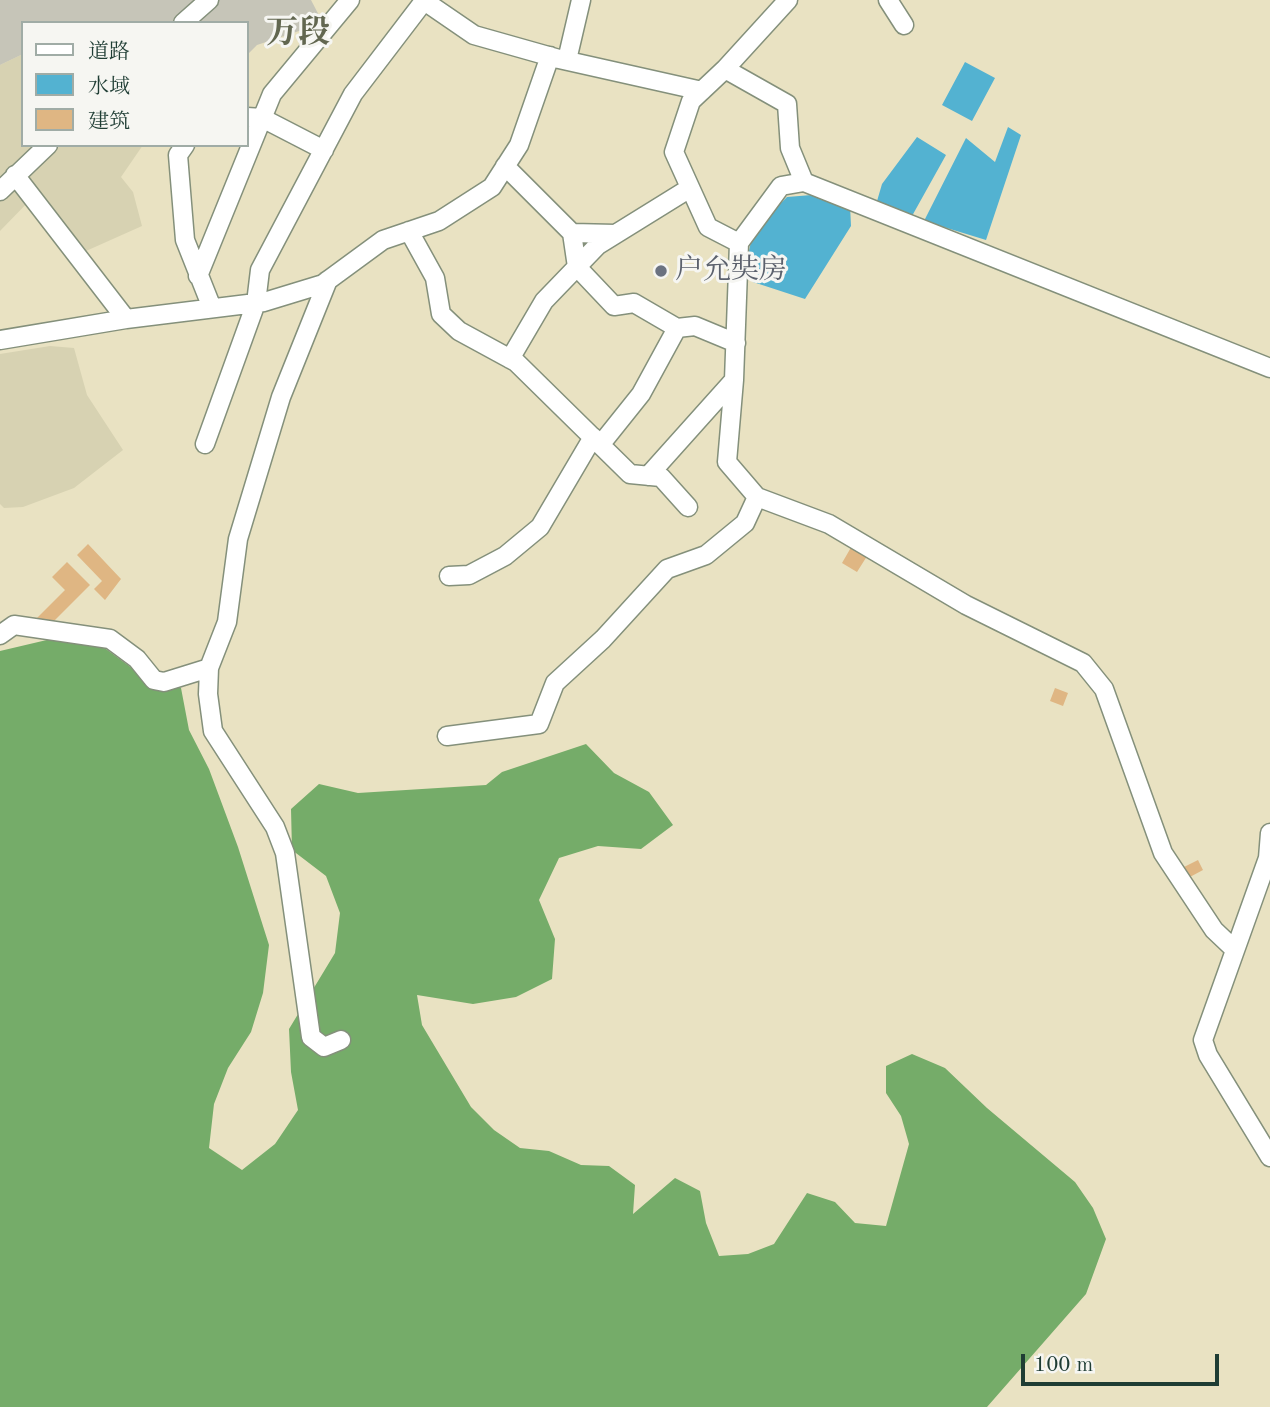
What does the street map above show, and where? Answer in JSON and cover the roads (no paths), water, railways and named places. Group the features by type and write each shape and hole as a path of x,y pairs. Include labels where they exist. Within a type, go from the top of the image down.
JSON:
{"street":[{"path":"185,21 209,0"},
{"path":"248,137 255,118 272,94 351,0"},
{"path":"0,340 126,319 256,303 328,279 383,240 439,221 492,187 519,145 559,58 581,0"},
{"path":"739,243 708,228 674,152 691,101 725,69 788,0"},
{"path":"888,0 904,25"},
{"path":"205,444 256,303 260,270 353,94 424,1 474,34 559,58 702,91"},
{"path":"725,69 787,104 790,149 804,182"},
{"path":"255,118 324,150"},
{"path":"0,191 46,147"},
{"path":"184,147 178,155 185,240 212,308"},
{"path":"198,276 245,147"},
{"path":"505,166 572,233 577,267 614,306 634,303 677,328 695,326 736,344"},
{"path":"15,175 126,319"},
{"path":"1234,949 1214,929 1163,853 1104,688 1083,663 966,605 830,524 757,497 727,463 736,344 739,243 782,186 804,182 1270,368"},
{"path":"510,359 544,301 598,245 690,188"},
{"path":"409,232 435,278 441,314 459,331 510,359 630,474 661,477 688,507"},
{"path":"572,233 616,234"},
{"path":"328,279 281,397 238,539 227,622 209,668 208,694 213,731 275,827 285,853 312,1037 324,1047 341,1040"},
{"path":"449,576 469,575 505,556 540,527 597,441 641,394 677,328"},
{"path":"648,476 734,380"},
{"path":"447,736 539,724 555,683 603,639 667,569 706,555 745,523 757,497"},
{"path":"0,635 14,625 110,639 137,659 154,680 164,682 209,668"},
{"path":"1270,833 1268,858 1203,1040 1208,1055 1270,1157"}],"water":[{"path":"965,62 995,78 972,121 942,105"},
{"path":"1008,127 1021,135 986,240 924,221 966,138 995,162"},
{"path":"917,137 946,155 912,216 875,208 882,184"},
{"path":"824,194 839,206 850,205 851,226 805,299 753,282 747,261 753,231 787,197"}],"place":[{"name":"户允奘房","path":"661,271"}],"district":[{"name":"万段","path":"298,34"}]}
